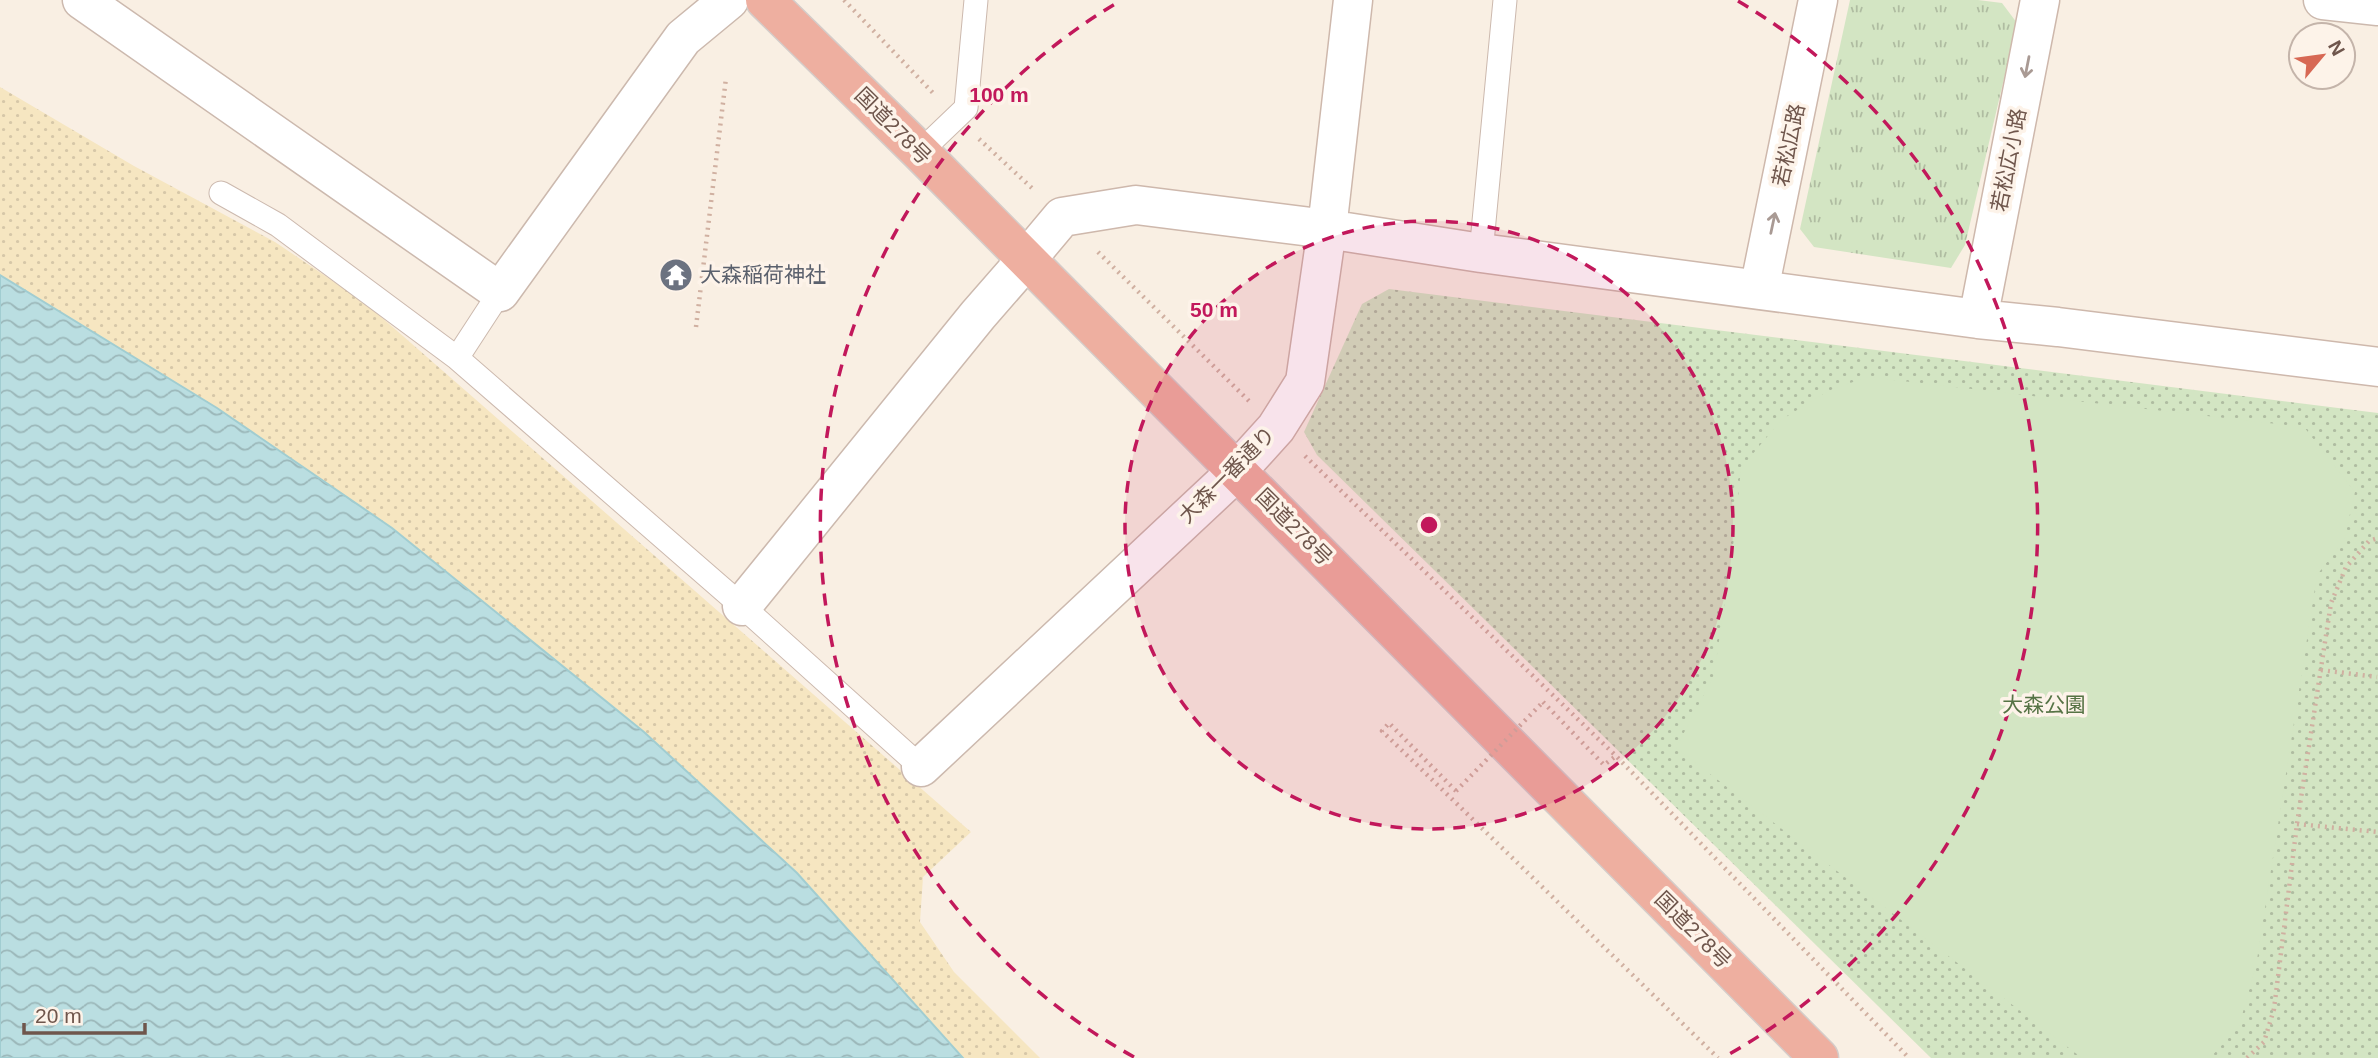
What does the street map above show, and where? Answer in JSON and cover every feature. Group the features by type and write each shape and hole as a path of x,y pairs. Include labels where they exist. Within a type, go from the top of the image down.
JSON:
{"highway":[{"name":"国道278号","path":"765,0 920,152 1819,1058"}],"street":[{"path":"82,0 500,292 683,38 729,0"},
{"name":"大森一番通り","path":"921,767 1237,471 1276,428 1305,382 1327,229 1353,0"},
{"name":"若松広路","path":"1759,290 1818,0"},
{"name":"若松広小路","path":"1979,319 2040,0"},
{"path":"2323,0 2378,6"},
{"path":"742,606 978,315 1062,217 1136,205 1979,319 2378,367"}],"lane":[{"path":"920,152 966,108 976,0"},
{"path":"1481,253 1505,0"},
{"path":"221,193 278,225 457,358 742,606 921,767"},
{"path":"457,358 500,292"}],"path":[{"path":"844,0 957,118 1616,756 1909,1058"},
{"path":"696,327 726,78"},
{"path":"2247,1058 2264,1042 2274,1009 2297,824 2331,603 2346,567 2369,541 2378,538"},
{"path":"2321,670 2377,677"},
{"path":"1616,756 1604,765 1543,702 1456,792 1389,723 1382,731 1718,1058"},
{"path":"2297,824 2378,832"}],"green space":[{"path":"1850,0 1978,0 2002,3 2017,23 1965,245 1951,268 1814,247 1800,229"},
{"name":"大森公園","path":"1389,289 2378,413 2378,1058 1931,1058 1317,455 1304,432 1362,304"},
{"path":"1867,377 2304,427 2355,492 2344,540 2317,575 2256,966 2239,1026 2210,1058 2082,1058 1676,748 1714,675 1734,539 1741,468 1781,420 1828,391"}],"sand":[{"path":"0,87 134,166 275,242 364,302 971,832 923,877 920,922 954,972 1040,1058 963,1058 797,873 644,732 392,528 217,408 0,275"}],"water":[{"path":"0,275 217,408 392,528 644,732 797,873 963,1058 0,1058"}],"place":[{"name":"大森稲荷神社","path":"676,275"}]}
